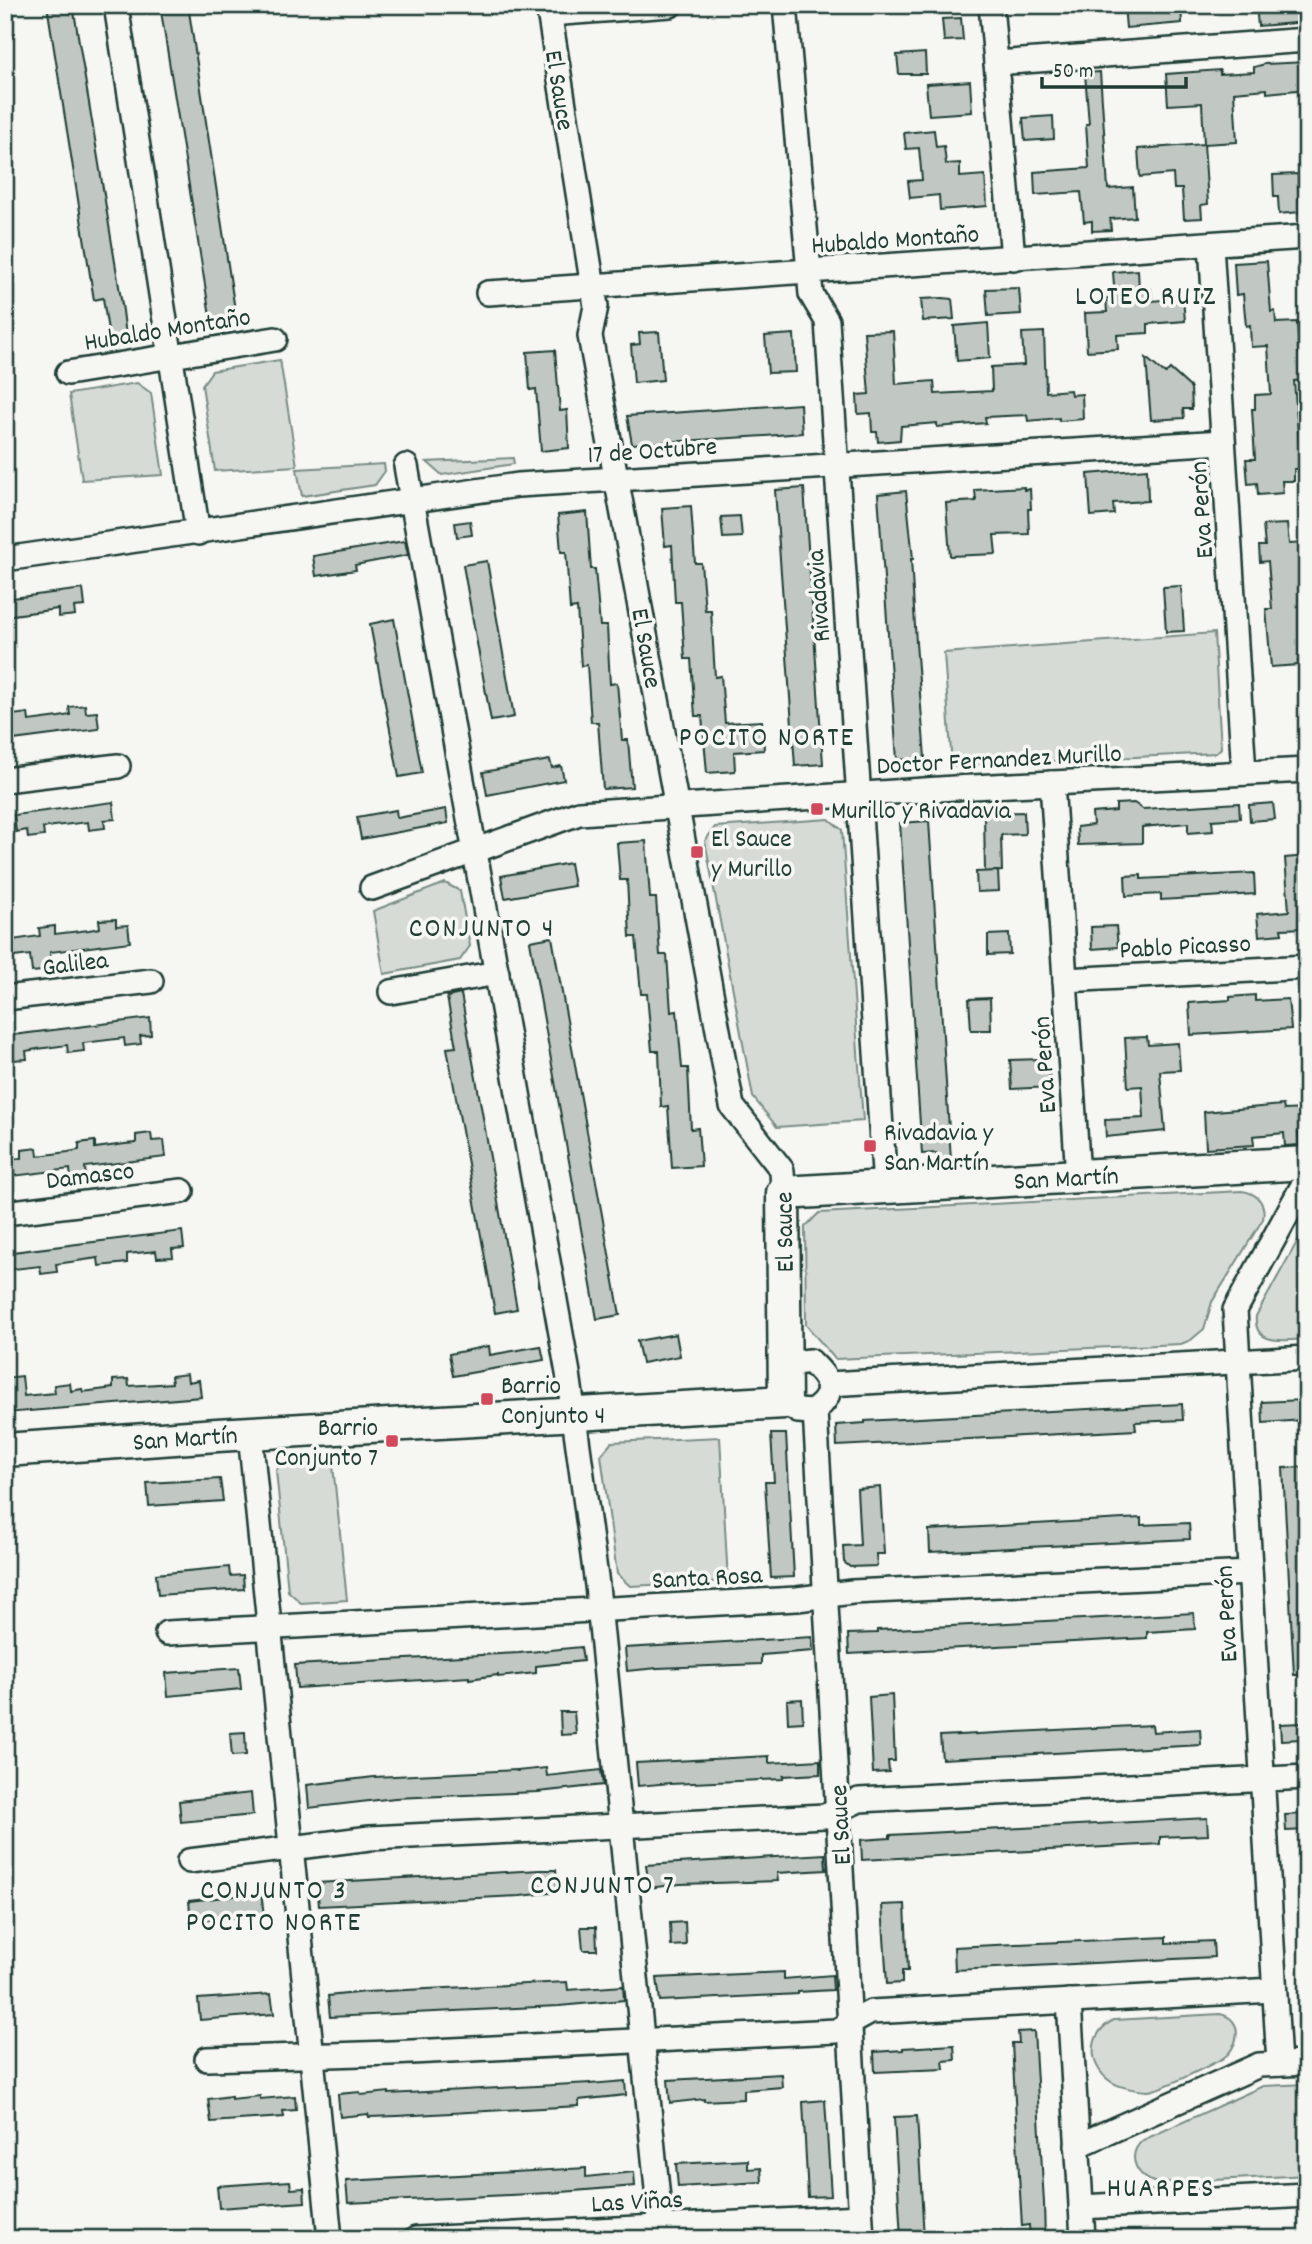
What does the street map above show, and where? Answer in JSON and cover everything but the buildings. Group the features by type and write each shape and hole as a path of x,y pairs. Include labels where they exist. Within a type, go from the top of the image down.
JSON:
{"street":[{"path":"116,5 198,533"},
{"path":"548,9 670,5"},
{"name":"Rivadavia","path":"785,5 808,272 811,294 827,321 885,1187"},
{"path":"991,5 1013,257"},
{"name":"El Sauce","path":"548,9 596,306 590,336 732,1105 782,1170 785,1402"},
{"path":"996,63 1307,40"},
{"name":"Hubaldo Montaño","path":"488,293 1307,237"},
{"name":"Eva Perón","path":"1211,244 1244,773"},
{"name":"Hubaldo Montaño","path":"68,373 275,339"},
{"name":"17 de Octubre","path":"5,559 518,485 1223,442"},
{"path":"406,466 573,1414 599,1609 661,2233"},
{"path":"5,780 118,766"},
{"name":"Doctor Fernandez Murillo","path":"372,888 579,813 859,794 1307,770"},
{"name":"Eva Perón","path":"1052,783 1078,1176"},
{"name":"Pablo Picasso","path":"1065,980 1307,967"},
{"path":"391,992 496,973"},
{"name":"Galilea","path":"5,998 151,981"},
{"name":"San Martín","path":"783,1193 1307,1163"},
{"name":"Eva Perón","path":"1279,2064 1235,1310 1307,1178"},
{"name":"Damasco","path":"5,1213 182,1191"},
{"path":"828,1384 1307,1358"},
{"path":"784,1370 795,1363 810,1361 826,1378 828,1384 828,1396 815,1410 803,1413 785,1402"},
{"name":"San Martín","path":"5,1450 785,1402"},
{"name":"El Sauce","path":"815,1410 861,2228"},
{"path":"250,1433 330,2239"},
{"name":"Santa Rosa","path":"167,1633 852,1592 1250,1573"},
{"path":"189,1861 370,1838 825,1815 859,1800 1307,1777"},
{"path":"207,2059 836,2031 871,2012 1274,1990"},
{"path":"1069,2001 1083,2239"},
{"path":"1077,2146 1259,2065 1307,2063"},
{"path":"1081,2207 1307,2195"},
{"name":"Las Viñas","path":"416,2239 861,2228"}],"shaded area":[{"path":"280,360 297,466 215,471 202,385 212,371"},
{"path":"137,383 151,393 163,475 82,480 69,394"},
{"path":"513,458 514,464 442,475 427,462"},
{"path":"384,464 385,471 375,485 302,496 297,469"},
{"path":"1214,633 1221,748 1216,753 952,766 944,653"},
{"path":"829,819 842,830 863,1121 777,1127 753,1097 705,841 715,827"},
{"path":"445,883 460,891 470,946 460,960 384,974 373,911"},
{"path":"1242,1191 1260,1200 1263,1219 1212,1302 1204,1329 1191,1340 1181,1344 835,1359 806,1325 805,1227 819,1213"},
{"path":"1307,1224 1307,1339 1281,1340 1266,1337 1260,1333 1256,1316"},
{"path":"720,1437 728,1581 630,1586 617,1574 601,1455 612,1442"},
{"path":"332,1456 347,1600 301,1603 288,1591 276,1470 287,1458"},
{"path":"1220,2014 1228,2017 1236,2028 1235,2041 1228,2054 1173,2083 1147,2091 1128,2088 1110,2081 1097,2066 1094,2058 1095,2040 1105,2025 1114,2020"},
{"path":"1307,2084 1307,2175 1157,2183 1144,2176 1136,2166 1135,2153 1143,2140 1263,2086"}],"place":[{"name":"Murillo y Rivadavia","path":"817,809"},
{"name":"El Sauce y Murillo","path":"697,852"},
{"name":"Rivadavia y San Martín","path":"870,1146"},
{"name":"Barrio Conjunto 4","path":"487,1399"},
{"name":"Barrio Conjunto 7","path":"392,1441"}],"district":[{"name":"LOTEO RUIZ","path":"1146,294"},
{"name":"POCITO NORTE","path":"767,735"},
{"name":"CONJUNTO 4","path":"482,926"},
{"name":"CONJUNTO 7","path":"603,1883"},
{"name":"CONJUNTO 3 POCITO NORTE","path":"274,1904"},
{"name":"HUARPES","path":"1161,2186"}]}
